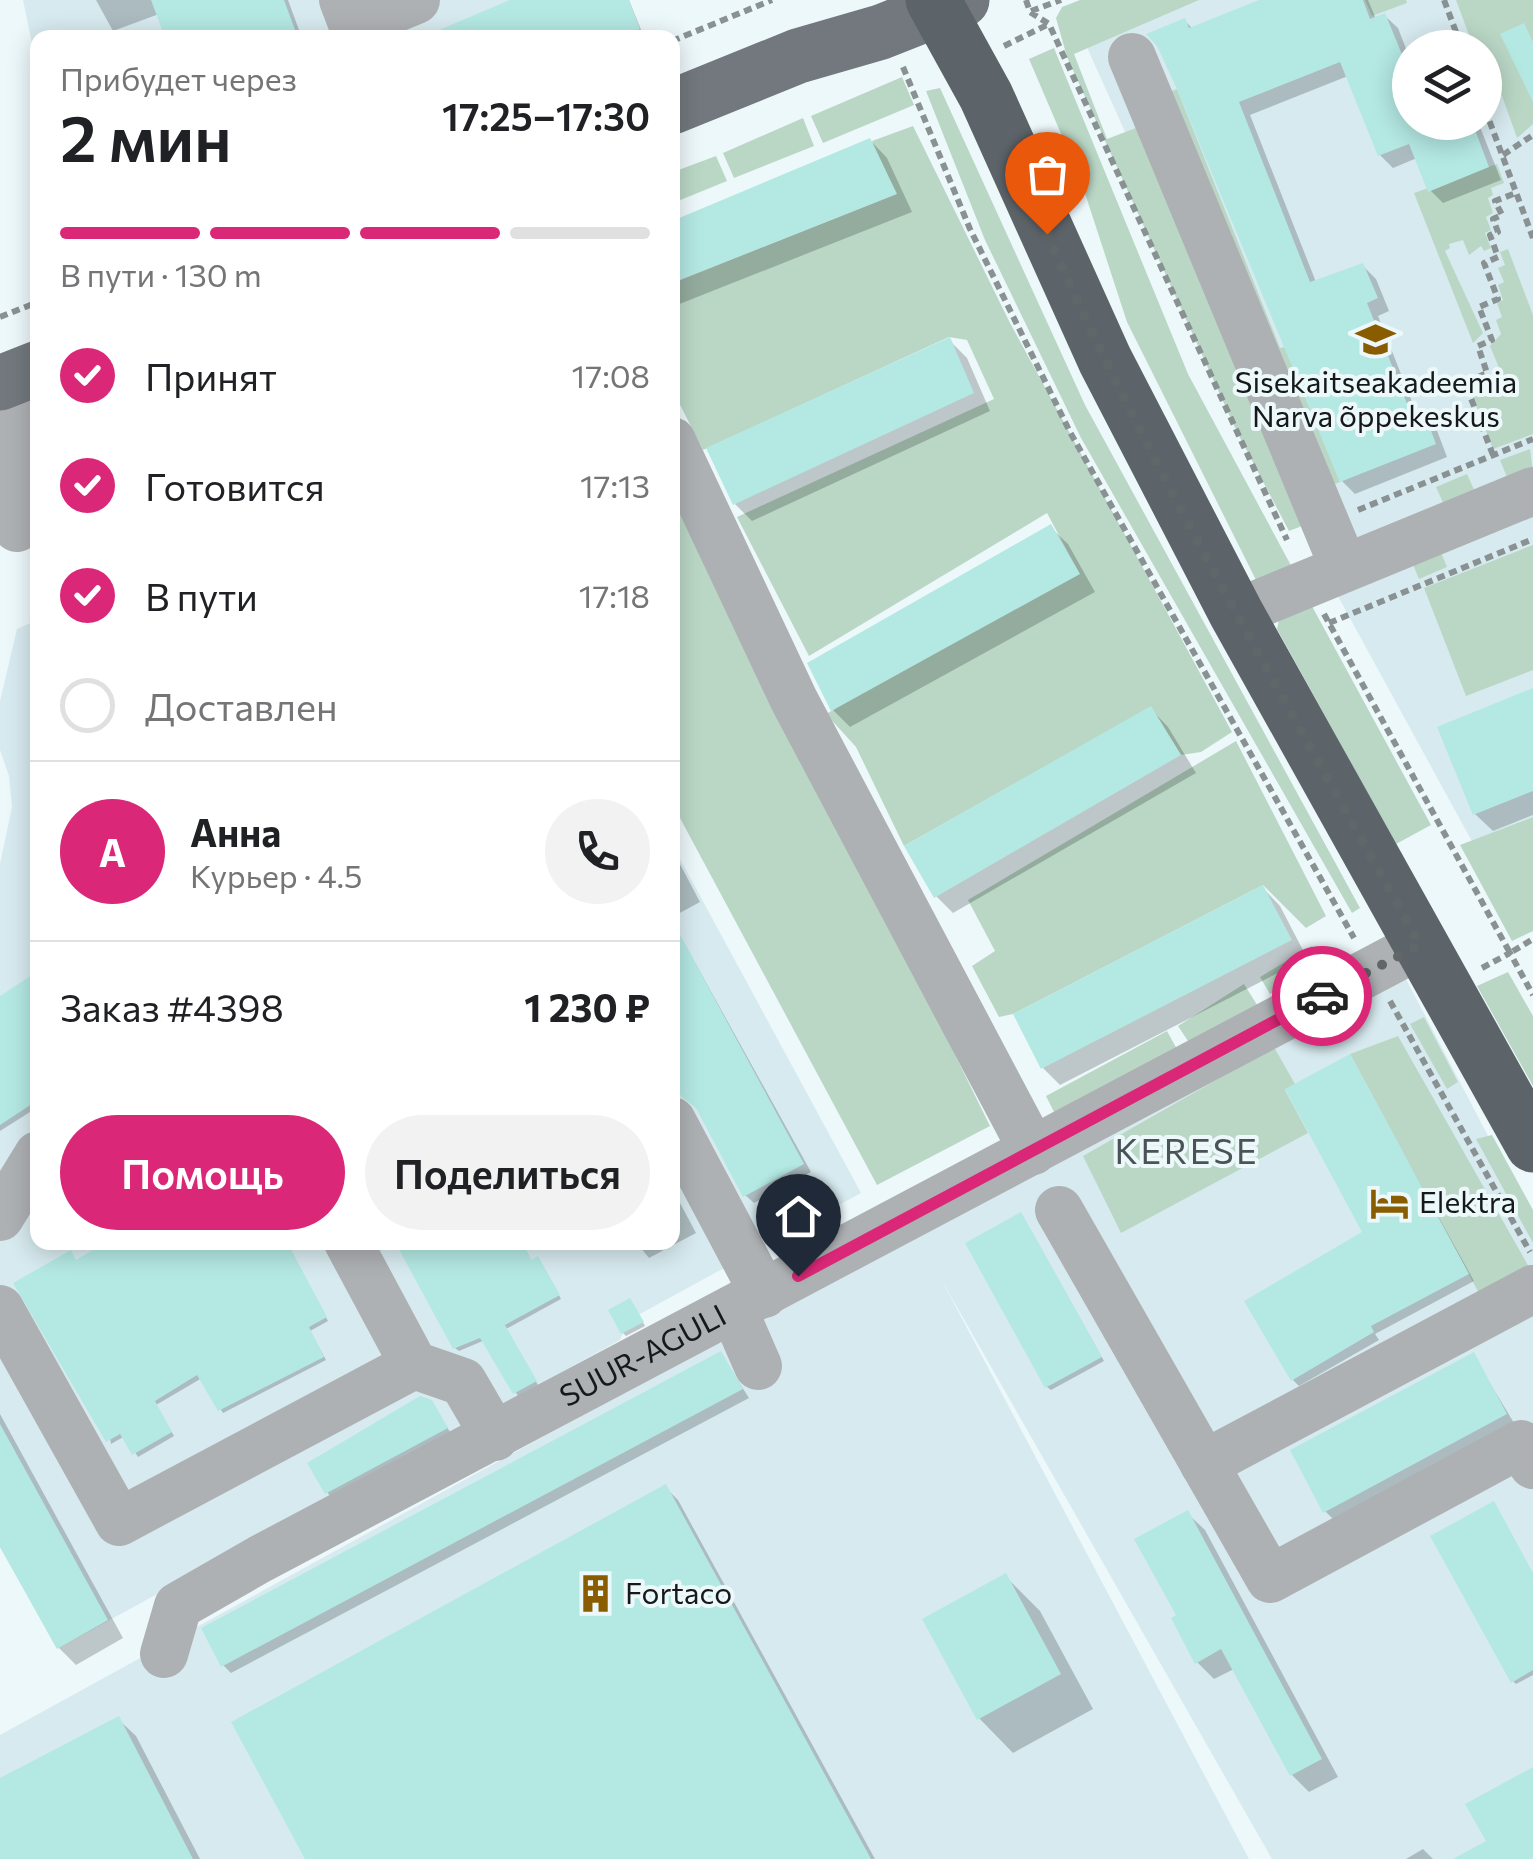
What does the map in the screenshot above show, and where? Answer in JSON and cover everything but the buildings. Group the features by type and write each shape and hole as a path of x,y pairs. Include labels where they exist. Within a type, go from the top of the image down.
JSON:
{"highway":[{"path":"944,3 1105,360 1236,613 1533,1146"}],"main road":[{"path":"680,71 817,14 860,16 944,3"},
{"path":"680,104 798,56 860,16"},
{"path":"0,349 30,337"},
{"path":"0,384 30,371"}],"street":[{"path":"343,0 353,26 416,0"},
{"path":"1132,56 1344,568"},
{"path":"18,528 8,429 30,416"},
{"path":"680,458 794,700 1033,1151"},
{"path":"1236,613 1533,491"},
{"path":"680,506 712,526"},
{"name":"SUUR-AGULI","path":"164,1654 178,1606 1420,945"},
{"path":"680,1140 749,1302 758,1366"},
{"path":"0,1217 30,1168"},
{"path":"1059,1210 1270,1580 1521,1444 1533,1465"},
{"path":"352,1250 414,1364 463,1382 496,1437"},
{"path":"1204,1464 1530,1258"},
{"path":"0,1310 119,1522 414,1364"}],"path":[{"path":"680,38 772,0"},
{"path":"1030,12 1061,0"},
{"path":"1444,0 1455,30"},
{"path":"860,16 903,66 970,229 1070,432 1530,1258 1533,1256"},
{"path":"1502,155 1533,135"},
{"path":"1496,140 1533,238"},
{"path":"1492,456 1465,383 1488,373 1478,346 1492,340 1479,307 1498,299 1484,263 1498,257 1490,235 1498,232 1493,219 1502,215 1496,200 1516,193"},
{"path":"0,317 30,305"},
{"path":"1326,523 1533,439"},
{"path":"1329,623 1533,539"},
{"path":"1510,953 1533,939"}],"shaded area":[{"path":"23,0 629,0 640,29 30,30 30,34"},
{"name":"Sisekaitseakadeemia Narva õppekeskus","path":"1139,0 1522,0 1533,26 1533,913 1516,922 1316,556 1076,23"},
{"path":"30,623 30,1250 680,1250 680,859 861,1193 629,1320 620,1340 57,1649 0,1547 0,864 12,807 9,776 0,750 0,701 17,629"},
{"path":"1396,960 1533,1222 1533,1859 1272,1859 941,1279 1249,1859 0,1859 0,1735 914,1233"}],"green space":[{"path":"1080,0 1199,0 1074,54 1107,139 1149,123 1315,521 1289,531 1237,432 1067,57 1056,18 1062,7"},
{"path":"1365,0 1406,0 1407,3 1372,16"},
{"path":"1456,0 1533,0 1533,124 1517,138 1502,96 1502,30 1467,30"},
{"path":"1054,48 1188,374 1294,571 1256,580 1127,322 1080,178 1029,59"},
{"path":"902,77 914,105 823,143 811,116"},
{"path":"940,88 1085,405 1360,908 1352,913 1081,438 985,240 926,91"},
{"path":"1177,89 1280,348 1285,347 1340,482 1322,489 1164,94"},
{"path":"803,118 814,146 734,178 723,153"},
{"path":"913,126 1009,321 1232,732 1201,752 1181,755 1151,707 904,846 856,747 826,714 1079,573 1047,513 809,656 737,517 994,399 967,340 949,337 703,450 680,405 680,280 896,194 872,141"},
{"path":"716,156 727,181 680,200 680,169"},
{"path":"1497,164 1504,183 1491,188 1493,195 1488,198 1493,213 1486,217 1491,230 1485,233 1491,248 1484,251 1481,246 1469,255 1463,240 1449,244 1445,251 1483,333 1473,343 1414,193"},
{"path":"1508,249 1533,315 1533,434 1493,449 1470,389 1489,381 1495,384 1492,373 1500,370 1490,346 1501,334 1496,320 1502,317 1497,303 1503,300 1498,285 1504,282 1498,268 1505,265 1500,252"},
{"path":"1530,449 1533,472 1509,482 1500,460"},
{"path":"1467,474 1476,494 1445,507 1436,487"},
{"path":"680,495 990,1126 877,1185 680,818"},
{"path":"1437,543 1447,567 1419,579 1409,555"},
{"path":"1533,545 1533,670 1466,696 1424,588"},
{"path":"1307,597 1431,825 1396,844 1277,629 1279,619"},
{"path":"1236,741 1326,916 1306,928 1263,885 1013,1014 999,1017 972,966 995,951 968,900"},
{"path":"1533,817 1533,931 1512,941 1460,845"},
{"path":"1312,946 1321,963 1270,994 1260,977"},
{"path":"1508,972 1533,1016 1533,1086 1477,986"},
{"path":"1244,984 1259,1008 1192,1047 1178,1026"},
{"path":"1424,1017 1458,1082 1447,1089 1410,1024"},
{"path":"1167,1031 1178,1051 1054,1112 1046,1096"},
{"path":"1398,1036 1529,1267 1480,1295 1350,1054"},
{"path":"1274,1047 1295,1084 1285,1090 1308,1133 1121,1233 1083,1156"},
{"path":"1492,1135 1533,1210 1533,1243 1476,1139"}],"way so far":[{"path":"1047,234 1105,360 1236,613 1420,945 1322,996"}],"place":[{"name":"Sisekaitseakadeemia Narva õppekeskus","path":"1376,339"},
{"name":"Elektra","path":"1389,1203"},
{"name":"Fortaco","path":"595,1594"}],"district":[{"name":"KERESE","path":"1187,1152"}],"route":[{"path":"798,1276 1322,996"}]}
